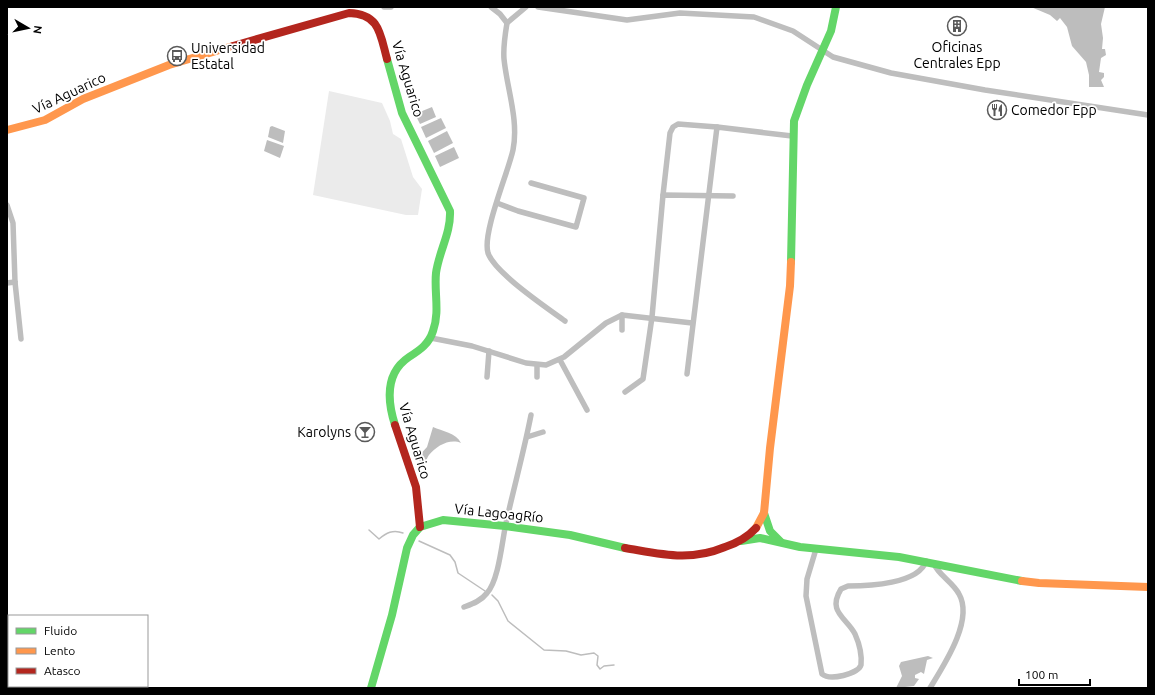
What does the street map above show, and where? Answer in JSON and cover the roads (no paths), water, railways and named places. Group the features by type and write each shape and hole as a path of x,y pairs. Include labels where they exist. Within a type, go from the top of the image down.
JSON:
{"main road":[{"path":"781,542 770,531 764,513 770,448 790,286 792,136 797,110 831,31 836,7"},
{"name":"Vía Aguarico","path":"7,130 45,120 83,99 169,65 349,14 368,15 374,19 378,27 402,113 450,211 451,223 449,234 437,267 436,317 431,338 426,344 400,364 393,372 389,395 391,411 416,488 420,527"},
{"path":"741,541 755,529 764,513"},
{"name":"Vía LagoagRío","path":"420,527 432,522 443,520 505,526 570,534 625,548 678,557 704,554 741,541"},
{"path":"371,688 392,615 407,548 413,535 420,527"},
{"path":"741,541 760,538 800,547 866,552 930,562 1010,579 1032,582 1148,587"}],"street":[{"path":"384,7 391,7"},
{"path":"491,7 507,23"},
{"path":"526,7 507,23 504,56 509,85 514,142 496,203 488,245 490,258 506,275 565,321"},
{"path":"538,7 627,20 680,13 754,17 793,31 834,57 891,73 1148,115"},
{"path":"625,392 643,379 652,317 670,133 673,127 678,124 792,136"},
{"path":"687,374 692,323 717,128"},
{"path":"496,203 518,211 576,227 584,198 531,184"},
{"path":"663,195 733,196"},
{"path":"7,205 12,223 15,282 22,339"},
{"path":"7,283 15,282"},
{"path":"431,338 489,351 537,365 546,365 560,360 606,323 622,315 652,317 692,323"},
{"path":"622,315 622,330"},
{"path":"487,377 489,351"},
{"path":"560,360 587,410"},
{"path":"537,365 537,377"},
{"path":"464,607 476,602 488,593 500,559 505,526 531,415"},
{"path":"527,437 543,432"},
{"path":"816,549 807,579 806,596 822,674 832,678 856,671 861,665 855,634 841,618 836,605 836,599 841,589 848,586 902,580 930,562 946,577 960,595 964,613 957,637 930,688"}],"waterway":[{"path":"369,530 379,539 390,532 396,531 403,533"},
{"path":"419,541 450,555 455,562 458,573 485,591"},
{"path":"492,595 498,601 508,621 544,650 566,651 581,655 594,653 598,656 597,665 600,669 604,666 614,665"}],"place":[{"name":"Oficinas Centrales Epp","path":"957,26"},
{"name":"Universidad Estatal","path":"177,56"},
{"name":"Comedor Epp","path":"997,110"},
{"name":"Karolyns","path":"365,432"}]}
